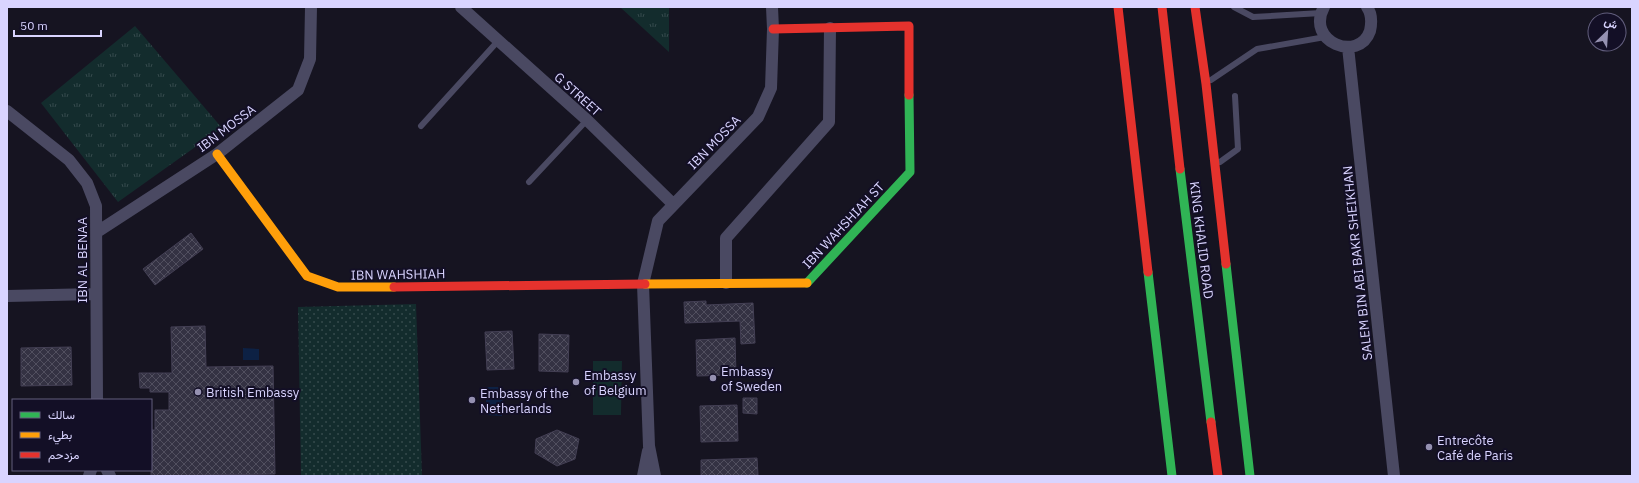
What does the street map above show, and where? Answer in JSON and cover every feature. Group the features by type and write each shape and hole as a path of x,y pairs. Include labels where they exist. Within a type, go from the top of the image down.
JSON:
{"main road":[{"path":"1118,7 1172,476"},
{"name":"KING KHALID ROAD","path":"1162,7 1170,94 1218,476"},
{"path":"1195,7 1206,84 1250,476"},
{"name":"IBN WAHSHIAH ST","path":"643,284 807,282 910,172 910,26 830,28"},
{"path":"773,30 830,28"},
{"name":"IBN WAHSHIAH","path":"217,154 307,276 338,287 643,284"},
{"path":"1162,469 1168,439"}],"street":[{"name":"IBN MOSSA","path":"97,232 217,154 298,90 310,59 311,7"},
{"name":"G STREET","path":"461,7 587,120 673,204"},
{"name":"IBN MOSSA","path":"649,446 643,284 658,221 758,117 771,88 773,30 772,7"},
{"path":"1322,10 1321,30 1325,37 1340,46 1348,47 1356,45 1369,33 1371,17 1367,7"},
{"path":"726,283 726,238 829,122 830,28"},
{"name":"SALEM BIN ABI BAKR SHEIKHAN","path":"1348,47 1394,476"},
{"name":"IBN AL BENAA","path":"7,111 69,160 87,183 96,206 97,399"},
{"path":"7,296 96,294"},
{"path":"643,476 649,446"},
{"path":"649,446 655,476"}],"lane":[{"path":"1234,7 1253,17 1322,10"},
{"path":"1206,84 1257,49 1325,37"},
{"path":"421,126 498,41"},
{"path":"1215,166 1238,149 1235,96"},
{"path":"529,182 587,120"}],"green space":[{"path":"620,7 669,7 669,52"},
{"path":"135,26 222,128 118,202 41,103"},
{"path":"416,304 422,476 301,476 298,307"},
{"path":"593,361 622,361 621,415 593,415"}],"water":[{"path":"243,348 259,349 259,360 243,360"},
{"path":"486,387 503,387 502,416 486,415"}],"building":[{"path":"191,233 203,249 155,285 143,269"},
{"path":"706,301 706,305 753,303 755,343 741,344 740,321 685,323 684,302"},
{"path":"205,326 206,367 273,366 275,474 151,476 152,430 155,430 155,410 169,410 169,392 150,392 150,388 140,388 139,373 172,373 171,327"},
{"path":"512,331 514,369 487,370 485,332"},
{"path":"539,334 569,335 568,372 539,371"},
{"path":"735,338 736,375 697,376 696,340"},
{"path":"71,347 72,385 21,386 21,348"},
{"path":"743,398 757,398 757,414 743,413"},
{"path":"737,405 738,441 701,442 700,406"},
{"path":"557,430 579,439 575,459 557,466 535,453 536,439"},
{"path":"757,458 758,475 701,476 701,460"}],"traffic: fast":[{"path":"807,283 910,172 909,95"},
{"path":"1180,169 1211,422"},
{"path":"1226,264 1250,476"},
{"path":"1148,272 1172,476"}],"traffic: slow":[{"path":"217,154 307,276 338,287 394,287"},
{"path":"645,284 807,283"}],"traffic: jam":[{"path":"1118,7 1148,272"},
{"path":"1162,7 1180,169"},
{"path":"1195,7 1206,84 1226,264"},
{"path":"773,29 909,26 909,95"},
{"path":"394,287 645,284"},
{"path":"1211,422 1218,476"}],"place":[{"name":"Embassy of Sweden","path":"713,378"},
{"name":"Embassy of Belgium","path":"576,382"},
{"name":"British Embassy","path":"198,392"},
{"name":"Embassy of the Netherlands","path":"472,400"},
{"name":"Entrecôte Café de Paris","path":"1429,447"}]}
